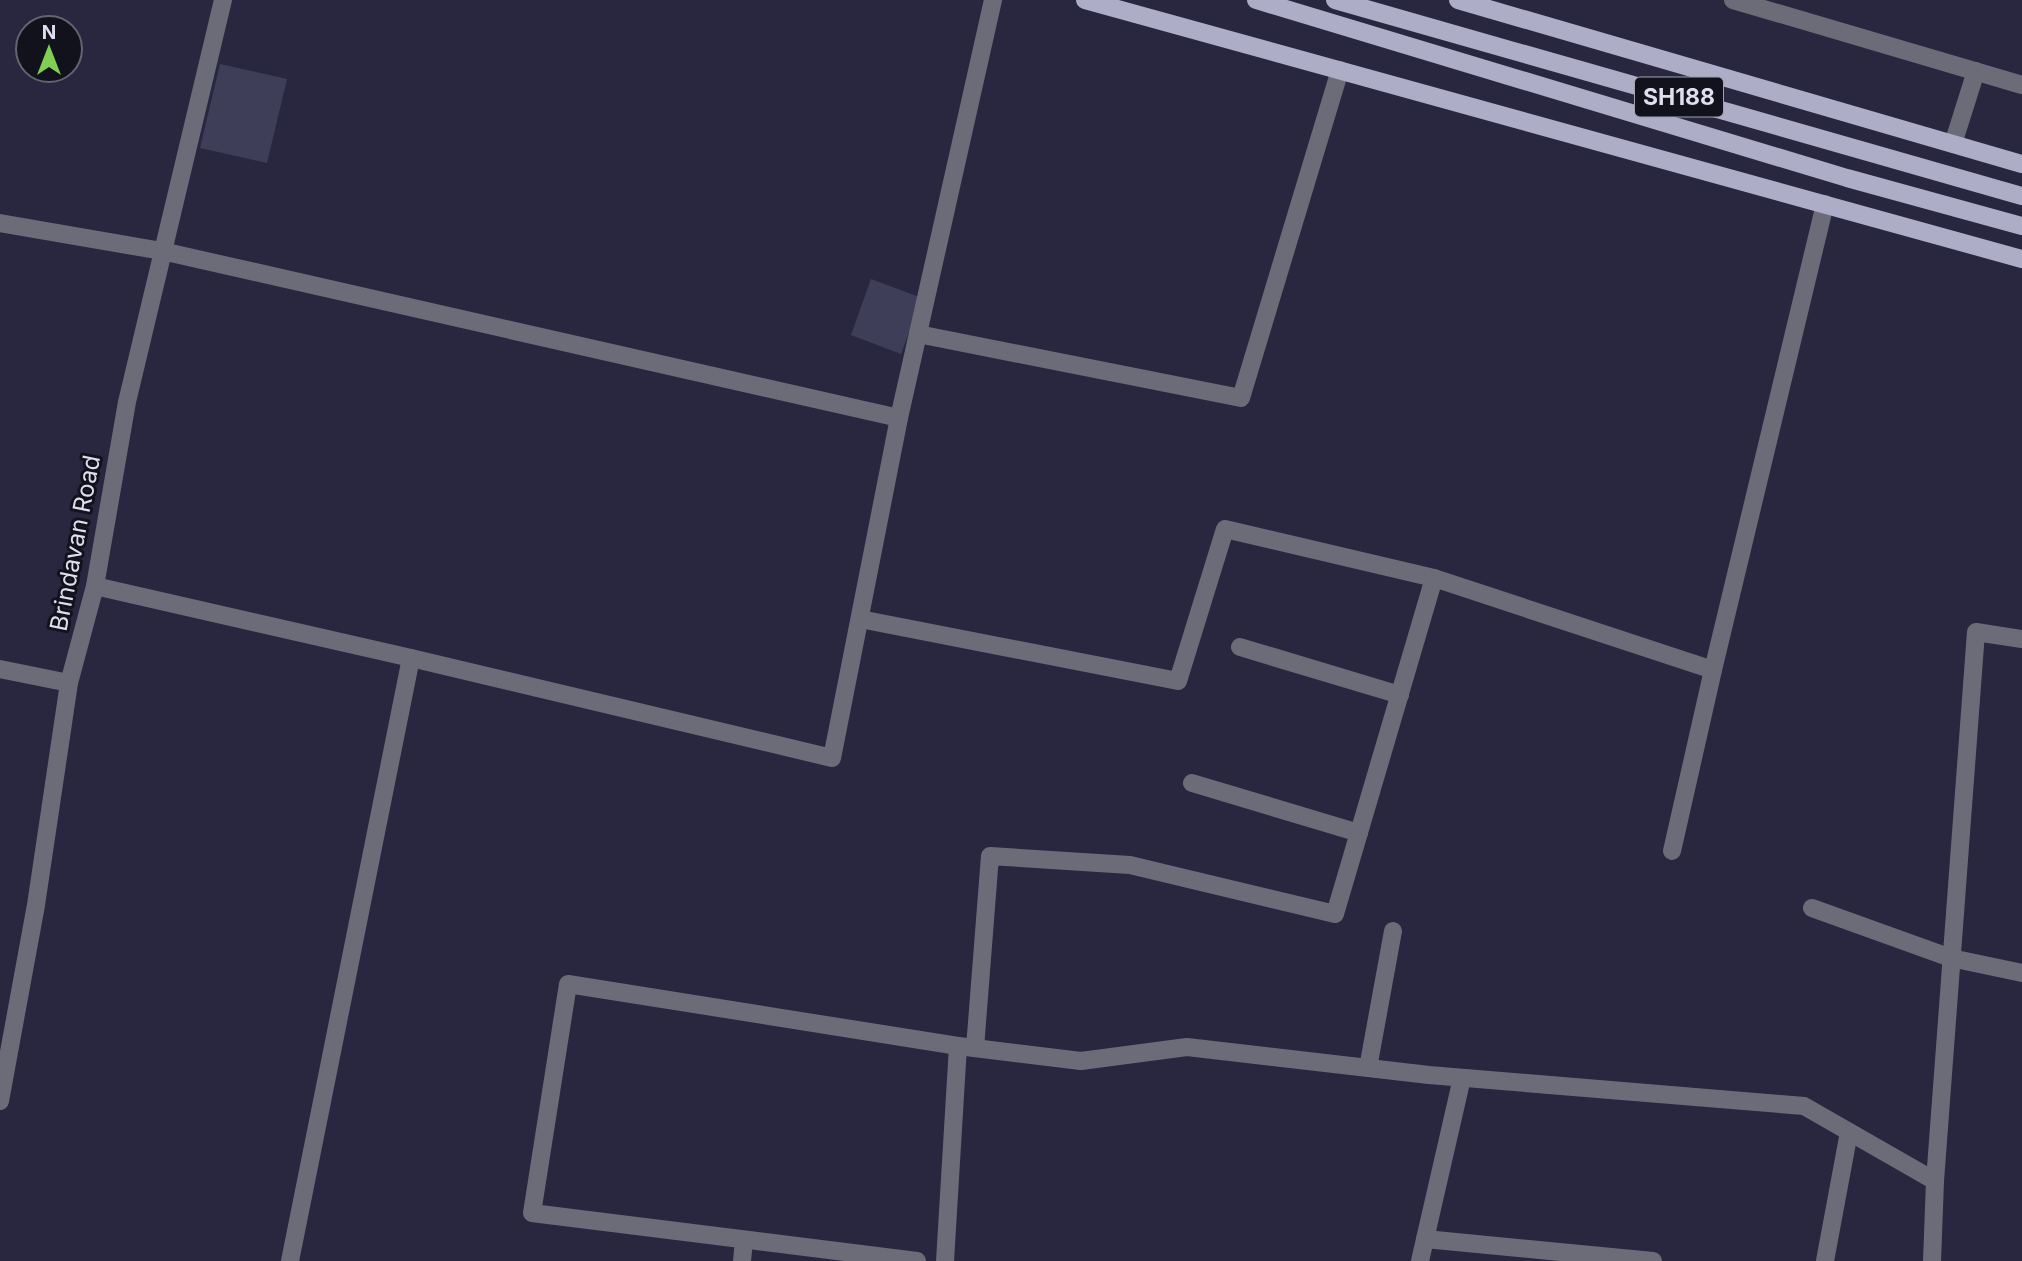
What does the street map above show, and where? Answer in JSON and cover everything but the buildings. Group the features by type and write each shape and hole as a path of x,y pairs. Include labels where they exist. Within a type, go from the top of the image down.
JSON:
{"main road":[{"path":"1085,0 2022,259"},
{"path":"1256,0 1847,178 2022,226"},
{"name":"SH188","path":"1335,0 2022,196"},
{"path":"1458,0 2022,164"}],"street":[{"name":"Brindavan Road","path":"0,1101 6,1039 36,905 69,684 95,586 127,402 223,0"},
{"path":"95,586 832,758 899,418 993,0"},
{"path":"1733,0 2022,85"},
{"path":"918,334 1241,398 1340,70"},
{"path":"1953,144 1976,71"},
{"path":"1672,851 1825,204"},
{"path":"0,223 162,251 899,418"},
{"path":"860,619 1178,681 1225,529 1434,578 1713,670"},
{"path":"945,1261 966,1047 990,856 1130,865 1335,914 1434,578"},
{"path":"1931,1261 1976,632 2022,639"},
{"path":"1240,648 1400,695"},
{"path":"290,1261 411,658"},
{"path":"0,669 69,684"},
{"path":"1192,783 1359,832"},
{"path":"1812,908 1951,958 2022,973"},
{"path":"1368,1068 1394,931"},
{"path":"917,1261 532,1213 568,984 966,1047 1081,1061 1187,1047 1462,1078 1804,1106 1935,1181"},
{"path":"1420,1261 1462,1078"},
{"path":"1825,1261 1849,1132"},
{"path":"1425,1239 1653,1261"},
{"path":"742,1261 744,1240"}]}
